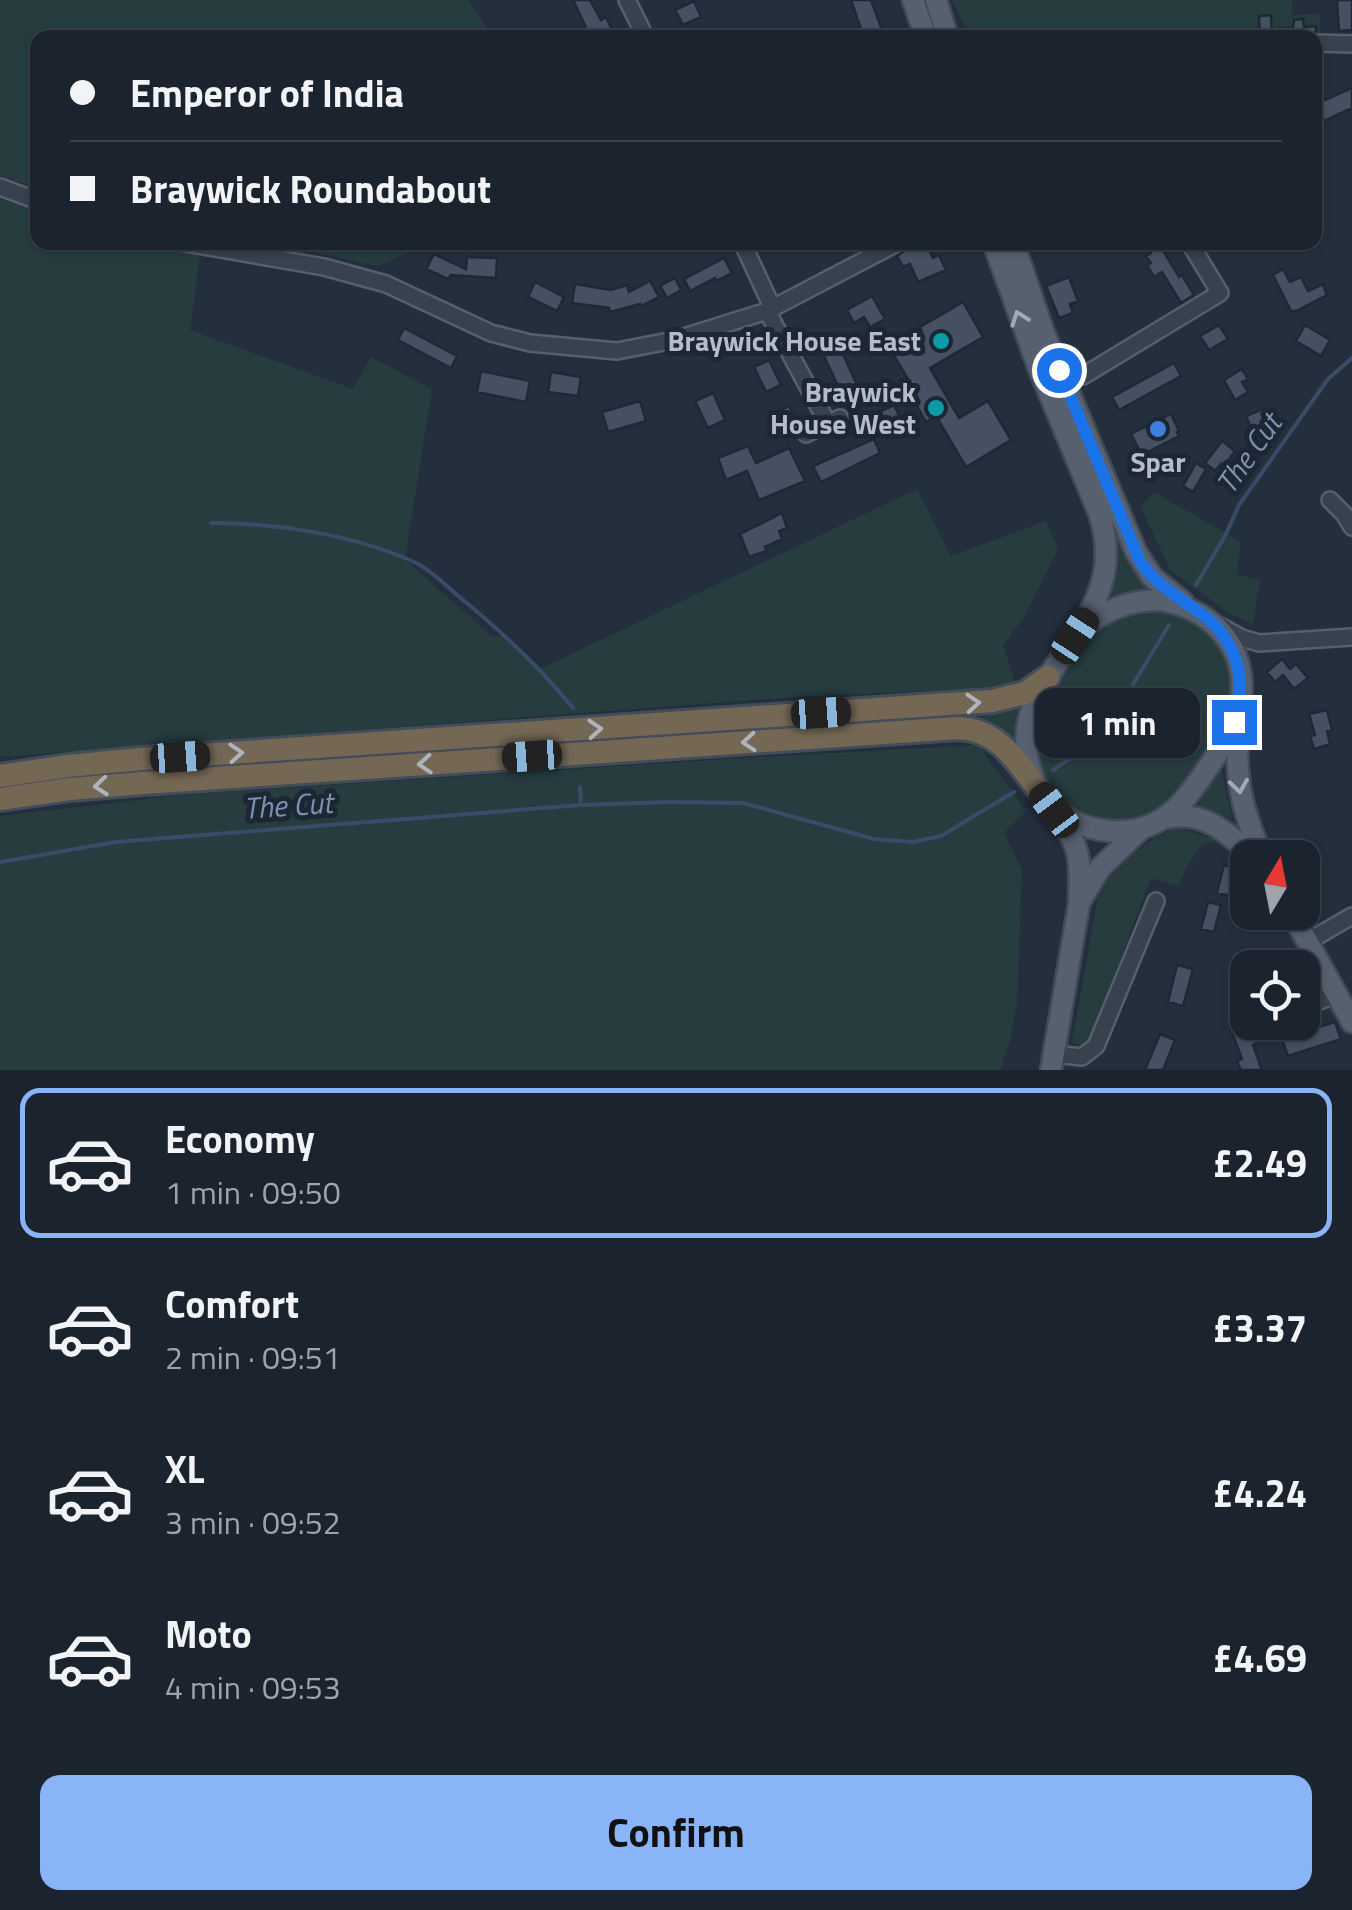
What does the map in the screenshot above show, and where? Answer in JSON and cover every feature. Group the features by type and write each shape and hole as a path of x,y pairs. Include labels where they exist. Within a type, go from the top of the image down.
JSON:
{"highway":[{"path":"0,776 123,761 992,702 1025,693 1048,678"},
{"path":"0,799 143,783 958,728 974,729 995,739 1039,790"}],"main road":[{"path":"912,0 923,29"},
{"path":"936,0 945,30"},
{"path":"999,250 1038,369 1106,537 1104,581 1094,607 1034,702 1028,727 1028,753 1039,790 1076,844 1080,866 1079,904 1052,1062"},
{"path":"1000,250 1044,333 1145,568 1159,584 1203,615 1236,656 1240,682 1236,757 1239,792 1255,840"},
{"path":"1075,636 1111,610 1136,601 1160,600 1203,615"},
{"path":"1165,818 1192,790 1228,736 1238,710"},
{"path":"1039,790 1056,810 1088,827 1113,832 1181,816 1213,823 1235,840"},
{"path":"1079,904 1100,868 1142,828"},
{"path":"1301,930 1352,1022"}],"street":[{"path":"627,0 642,30"},
{"path":"1322,43 1352,44"},
{"path":"0,187 30,199"},
{"path":"228,250 307,263 386,284 491,333 562,348 617,351 674,340 770,310 884,250"},
{"path":"745,250 770,310 834,422 806,434"},
{"path":"1083,376 1220,294 1193,250"},
{"path":"1330,500 1349,516"},
{"path":"1203,615 1234,635 1259,643 1352,637"},
{"path":"1240,682 1246,660 1259,643"},
{"path":"1052,1062 1082,1057 1096,1046 1156,901"},
{"path":"1307,942 1352,916"},
{"path":"1320,1001 1335,995"}],"green space":[{"path":"0,0 469,0 488,30 30,30 30,186 0,175"},
{"path":"952,0 1292,0 1292,15 1320,14 1320,30 967,30"},
{"path":"0,199 30,209 30,250 174,250 200,256 190,330 353,389 371,357 432,389 405,560 492,636 506,636 542,668 917,489 951,556 1046,521 1058,549 1026,614 1003,646 1017,687 793,697 0,757"},
{"path":"305,250 415,250 378,266"},
{"path":"1154,492 1241,542 1237,575 1260,580 1253,624 1231,614 1171,571 1140,506"},
{"path":"1112,515 1153,589 1110,598 1119,567"},
{"path":"1148,608 1184,618 1212,637 1229,667 1232,685 1228,712 1193,771 1176,794 1155,812 1129,821 1084,815 1056,796 1040,770 1035,740 1042,707 1092,631 1114,616"},
{"path":"1022,706 1015,745 999,728 977,718"},
{"path":"978,745 1026,811 1004,833 1022,870 1017,1003 1000,1070 0,1070 0,816 181,795"},
{"path":"1221,767 1232,819 1198,805"},
{"path":"1175,827 1219,840 1201,846 1179,886 1151,878 1087,1047 1072,1043 1098,897 1114,868"}],"building":[{"path":"573,0 590,0 612,30 587,30"},
{"path":"851,0 871,0 882,30 861,30"},
{"path":"1337,0 1352,0 1352,30 1339,31"},
{"path":"694,1 701,17 683,25 675,10"},
{"path":"1271,15 1272,30 1260,30 1259,16"},
{"path":"1303,19 1304,27 1316,26 1316,30 1276,30 1293,28 1294,20"},
{"path":"1352,88 1352,108 1324,121 1322,101"},
{"path":"906,250 930,250 933,258 939,255 946,270 918,282 910,264 903,267 897,256"},
{"path":"1149,250 1163,250 1194,295 1181,303 1162,272 1154,277 1147,265 1151,263 1146,256 1151,253"},
{"path":"434,254 466,269 467,257 497,258 496,278 451,275 448,279 426,269"},
{"path":"724,258 732,273 690,291 684,279"},
{"path":"1283,269 1290,282 1301,277 1308,291 1323,284 1327,295 1291,311 1273,275"},
{"path":"1069,277 1078,301 1070,304 1073,313 1059,318 1046,286"},
{"path":"675,278 681,290 667,298 660,286"},
{"path":"650,281 659,297 641,306 610,312 609,308 572,303 575,284 611,290 627,285 629,292"},
{"path":"535,282 564,297 557,311 528,297"},
{"path":"872,296 885,319 870,327 864,317 854,323 847,310"},
{"path":"963,302 983,337 930,368 959,418 988,401 1011,440 966,467 936,416 926,422 893,354 901,349 898,345 922,331 920,327"},
{"path":"1219,325 1228,339 1209,350 1200,336"},
{"path":"1305,325 1330,340 1321,356 1296,341"},
{"path":"404,328 457,356 451,368 398,340"},
{"path":"833,333 866,404 850,412 817,341"},
{"path":"769,360 781,385 766,392 754,367"},
{"path":"1174,363 1181,376 1119,410 1112,397"},
{"path":"1242,369 1248,379 1242,382 1248,392 1235,400 1224,380"},
{"path":"481,371 530,381 526,402 477,392"},
{"path":"551,372 581,377 578,396 548,392"},
{"path":"713,393 725,420 708,428 695,401"},
{"path":"640,401 646,421 608,432 602,412"},
{"path":"894,405 907,432 892,439 879,412"},
{"path":"789,406 799,426 787,436 776,412"},
{"path":"1266,408 1272,421 1264,424 1267,432 1255,437 1246,416"},
{"path":"1171,414 1179,436 1142,455 1131,434"},
{"path":"874,439 880,453 821,482 813,466"},
{"path":"1222,441 1235,451 1215,471 1205,463"},
{"path":"748,446 756,463 789,448 805,481 759,500 747,471 726,480 718,458"},
{"path":"1196,463 1206,469 1193,492 1183,486"},
{"path":"782,513 787,528 779,531 782,539 749,557 740,534"},
{"path":"1282,659 1290,669 1296,664 1308,678 1294,689 1283,675 1275,682 1267,672"},
{"path":"1327,710 1332,730 1327,731 1330,744 1314,749 1309,714"},
{"path":"1224,865 1230,867 1230,896 1217,893"},
{"path":"1208,902 1221,905 1214,932 1201,929"},
{"path":"1177,965 1193,969 1183,1006 1168,1002"},
{"path":"1335,1022 1341,1039 1288,1056 1282,1040 1320,1040 1320,1027"},
{"path":"1160,1034 1175,1040 1163,1070 1145,1070"},
{"path":"1235,1040 1256,1040 1253,1045 1262,1070 1241,1070 1237,1061 1242,1059"}],"waterway":[{"name":"The Cut","path":"1196,585 1239,505 1328,379 1352,358"},
{"path":"211,523 315,532 367,545 420,565 503,635 573,708"},
{"name":"The Cut","path":"1053,770 1086,748 1118,709 1169,625"},
{"name":"The Cut","path":"580,787 581,805"},
{"name":"The Cut","path":"0,862 116,842 581,805 670,802 743,803 874,839 913,842 941,836 1014,792"}],"place":[{"name":"Braywick House East","path":"941,341"},
{"name":"Braywick House West","path":"936,408"},
{"name":"Spar","path":"1158,429"}],"route":[{"path":"1059,370 1140,561 1166,590 1215,625 1236,656 1240,696 1234,722"}]}
